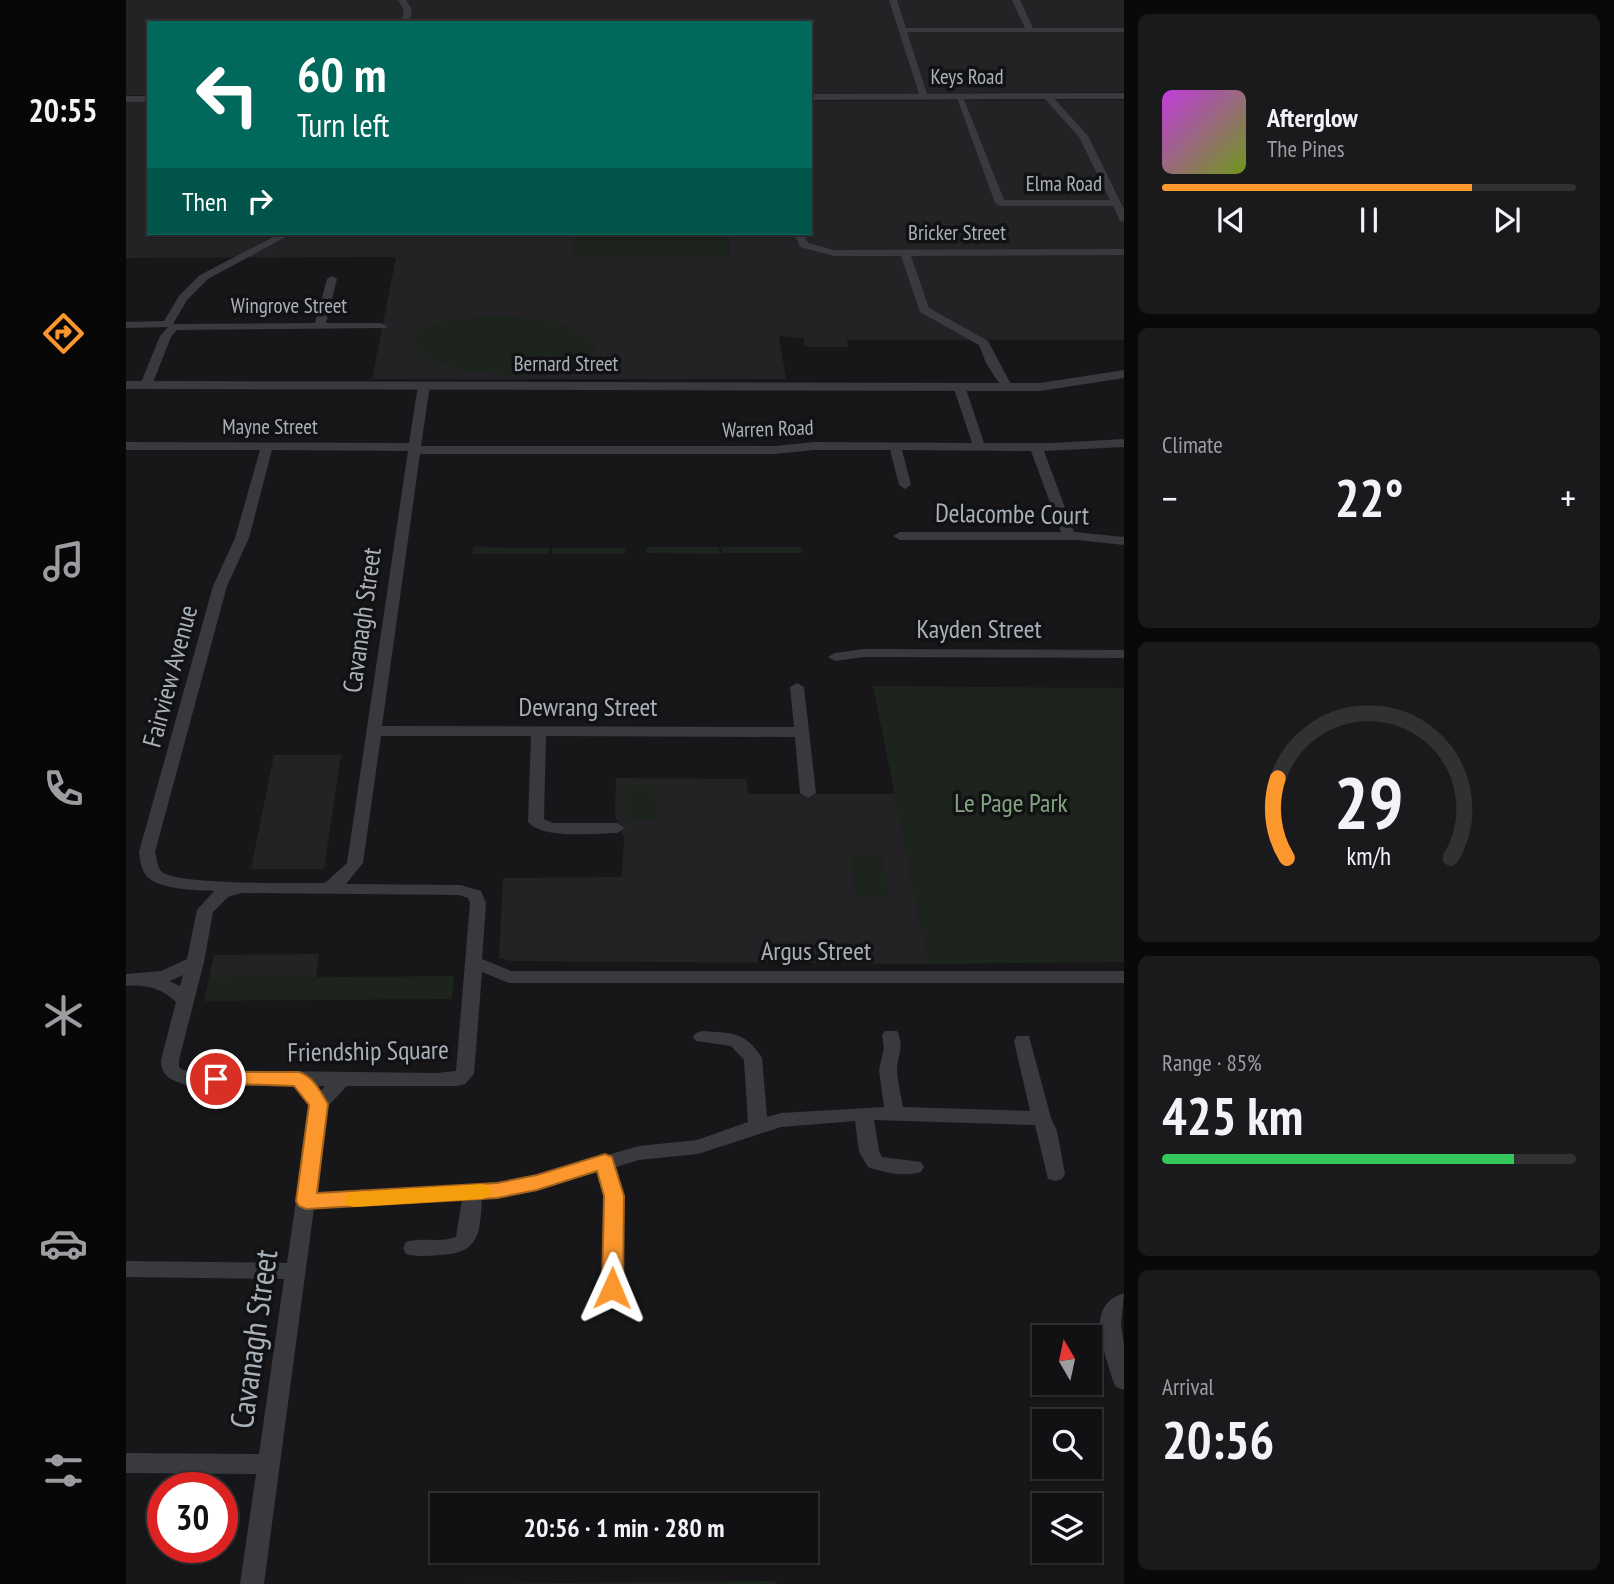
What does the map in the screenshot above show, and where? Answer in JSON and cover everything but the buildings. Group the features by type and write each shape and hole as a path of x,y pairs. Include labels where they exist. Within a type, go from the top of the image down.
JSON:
{"street":[{"path":"402,0 408,10 405,21"},
{"path":"893,0 924,97"},
{"path":"1016,0 1030,30"},
{"path":"902,30 1124,30"},
{"path":"1047,96 1083,136 1124,219"},
{"name":"Keys Road","path":"812,97 1124,96"},
{"name":"Elma Road","path":"959,97 1000,203 1116,203"},
{"path":"126,99 147,99"},
{"path":"146,385 183,298 209,273 284,235"},
{"name":"Bricker Street","path":"800,235 804,245 828,252 1124,252"},
{"path":"905,253 926,312 981,340 1000,386"},
{"path":"320,326 332,279"},
{"name":"Wingrove Street","path":"126,325 381,326"},
{"name":"Bernard Street","path":"1000,386 1061,380 1124,367"},
{"name":"Bernard Street","path":"126,385 1049,387 1124,374"},
{"name":"Cavanagh Street","path":"355,863 424,385"},
{"path":"959,386 979,446"},
{"name":"Warren Road","path":"414,448 775,450 814,446 1036,447 1124,443"},
{"name":"Mayne Street","path":"126,446 414,448"},
{"name":"Fairview Avenue","path":"241,888 225,884 166,881 151,871 148,846 220,586 242,538 267,446"},
{"path":"895,446 905,485"},
{"path":"1036,447 1069,536"},
{"name":"Delacombe Court","path":"900,536 1069,536 1124,541"},
{"name":"Kayden Street","path":"835,657 863,653 1124,654"},
{"path":"797,687 808,793"},
{"name":"Dewrang Street","path":"374,732 802,732"},
{"path":"539,732 536,822 551,828 617,828"},
{"path":"329,889 348,873 355,863 372,890"},
{"path":"184,884 201,896 205,910"},
{"name":"Friendship Square","path":"241,888 461,890 475,895 478,903 467,1070 463,1076 436,1080 189,1079 176,1075 170,1069 170,1060 205,910 222,893 241,888"},
{"path":"126,980 164,977 195,962"},
{"name":"Argus Street","path":"474,962 509,977 1124,977"},
{"name":"Argus Street","path":"472,994 509,977"},
{"path":"150,980 177,992 185,1000"},
{"path":"891,1035 893,1048 888,1070 894,1113"},
{"path":"702,1037 736,1040 753,1058 758,1126"},
{"path":"1023,1041 1041,1118 1047,1131 1055,1174"},
{"path":"299,1079 319,1104 343,1079"},
{"name":"Cavanagh Street","path":"252,1584 319,1104"},
{"path":"864,1112 869,1153 875,1162 886,1166 914,1167"},
{"path":"306,1201 517,1188 639,1153 698,1147 781,1120 864,1112 1041,1118"},
{"path":"605,1162 614,1196 612,1288"},
{"path":"413,1248 453,1248 465,1243 469,1235 473,1192"},
{"path":"126,1269 295,1271"},
{"path":"1124,1301 1114,1306 1109,1316 1124,1381"},
{"path":"126,1463 267,1464"}],"shaded area":[{"path":"126,0 1124,0 1124,92 812,94 812,21 147,21 147,95 126,95"},
{"path":"1124,100 1124,340 847,340 848,347 805,347 803,338 779,336 786,379 372,379 396,257 126,258 126,102 147,102 147,235 573,235 572,258 730,258 728,235 812,235 812,101"},
{"path":"274,755 341,755 324,869 251,869"},
{"path":"616,778 746,779 748,794 895,794 929,964 510,961 499,958 503,878 622,877 624,838 615,816"},
{"path":"319,954 316,977 209,978 214,955"}],"green space":[{"path":"573,235 728,235 730,258 571,258"},
{"path":"512,317 548,320 572,327 591,341 597,351 587,363 569,370 546,374 494,374 469,371 432,360 421,352 414,341 420,332 443,321"},
{"path":"473,547 549,548 549,554 473,554"},
{"path":"646,547 719,547 720,554 646,553"},
{"path":"722,547 801,547 802,553 722,553"},
{"path":"552,548 625,548 625,554 552,554"},
{"name":"Le Page Park","path":"873,686 1124,688 1124,962 929,964"},
{"path":"626,785 655,785 657,821 626,821"},
{"path":"882,855 890,896 856,897 850,856"},
{"path":"454,976 452,999 204,1001 209,978"},
{"path":"773,1581 778,1584 456,1584"}],"slow traffic":[{"path":"354,1200 482,1192"}],"route":[{"path":"216,1079 299,1079 309,1089 319,1104 306,1201 497,1191 537,1183 605,1162 614,1196 612,1288"}]}
